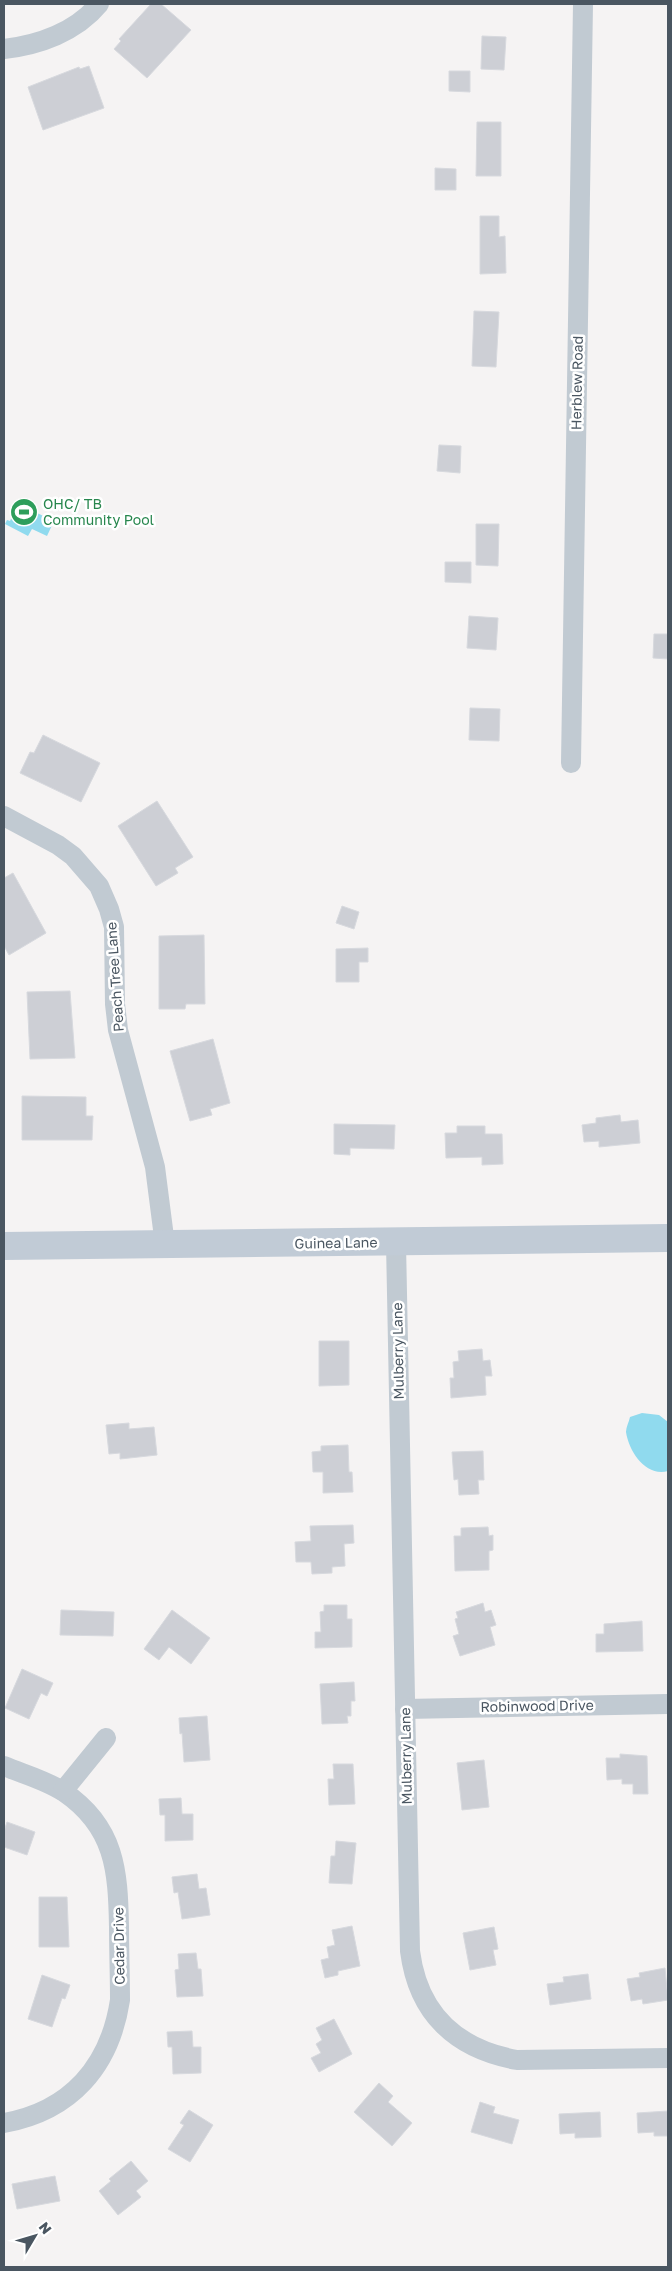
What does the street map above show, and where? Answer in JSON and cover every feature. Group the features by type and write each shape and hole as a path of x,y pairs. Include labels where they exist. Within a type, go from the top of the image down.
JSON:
{"street":[{"path":"4,49 39,42 59,34 79,23 99,4"},
{"name":"Herblew Road","path":"571,763 584,4"},
{"name":"Peach Tree Lane","path":"4,816 58,845 73,856 99,886 110,909 114,927 118,1030 156,1167 165,1245"},
{"name":"Guinea Lane","path":"4,1246 396,1243 668,1238"},
{"name":"Mulberry Lane","path":"396,1243 410,1951 418,1987 439,2021 457,2038 493,2055 517,2060 668,2058"},
{"name":"Robinwood Drive","path":"405,1709 668,1704"},
{"path":"63,1792 106,1738"},
{"name":"Cedar Drive","path":"4,1766 63,1792 82,1807 98,1825 110,1847 115,1863 118,1887 120,2000 109,2045 100,2062 89,2076 69,2096 36,2115 4,2123"}],"water":[{"name":"OHC/ TB Community Pool","path":"18,504 54,521 47,536 32,529 28,536 5,524 7,520 10,521"},
{"path":"642,1413 659,1415 668,1422 668,1471 660,1472 646,1467 635,1455 631,1447 626,1428 630,1417"}],"building":[{"path":"151,4 161,4 191,30 147,78 114,49 121,41 119,39"},
{"path":"482,36 506,37 504,70 481,69"},
{"path":"89,66 104,108 43,130 28,87 79,67 80,69"},
{"path":"449,71 470,71 470,92 449,91"},
{"path":"477,122 501,122 501,176 476,176"},
{"path":"435,168 456,169 456,190 435,190"},
{"path":"480,216 499,216 499,237 505,236 506,273 480,274"},
{"path":"474,311 499,312 496,367 472,366"},
{"path":"439,445 461,446 460,473 437,471"},
{"path":"476,524 499,524 498,566 476,565"},
{"path":"445,562 471,562 471,583 445,582"},
{"path":"469,616 498,618 496,650 467,648"},
{"path":"654,634 668,634 668,659 653,658"},
{"path":"470,708 500,709 499,741 469,740"},
{"path":"43,735 100,763 81,802 20,773 30,752 34,753"},
{"path":"157,801 193,857 175,868 178,873 156,886 118,826"},
{"path":"13,873 46,933 9,955 4,946 4,878"},
{"path":"342,906 359,912 354,929 336,923"},
{"path":"204,935 205,1004 186,1004 185,1009 159,1009 159,936"},
{"path":"368,948 368,962 359,962 359,982 336,982 336,949"},
{"path":"70,991 75,1058 30,1059 27,992"},
{"path":"213,1039 230,1103 210,1109 212,1115 190,1121 170,1051"},
{"path":"22,1096 86,1097 86,1116 93,1116 92,1140 22,1140"},
{"path":"620,1115 621,1122 638,1120 640,1143 599,1147 599,1141 584,1142 582,1125 596,1123 596,1118"},
{"path":"334,1124 395,1125 394,1149 350,1148 350,1155 334,1154"},
{"path":"457,1126 485,1126 485,1134 502,1134 503,1164 482,1165 482,1157 446,1158 445,1133 457,1133"},
{"path":"319,1341 349,1341 349,1385 319,1386"},
{"path":"482,1349 483,1361 490,1360 492,1376 485,1376 486,1395 451,1398 450,1378 454,1378 453,1362 459,1361 458,1351"},
{"path":"129,1423 129,1429 154,1427 157,1455 120,1459 120,1453 109,1454 106,1425"},
{"path":"348,1445 349,1472 352,1472 353,1492 323,1493 323,1472 313,1472 312,1452 321,1451 321,1446"},
{"path":"483,1451 484,1480 478,1480 479,1494 459,1495 458,1479 454,1480 452,1452"},
{"path":"353,1525 354,1543 344,1544 345,1566 332,1567 332,1573 312,1574 311,1562 296,1562 295,1542 311,1541 310,1526"},
{"path":"488,1527 489,1536 493,1535 493,1550 489,1551 489,1570 455,1571 454,1536 461,1536 461,1528"},
{"path":"483,1603 485,1612 491,1610 496,1625 490,1627 495,1645 460,1656 453,1636 459,1634 455,1619 458,1618 456,1612"},
{"path":"324,1605 347,1605 347,1619 352,1619 352,1647 315,1648 315,1632 321,1632 320,1612 324,1611"},
{"path":"61,1610 114,1612 113,1636 60,1635"},
{"path":"172,1610 210,1638 191,1664 169,1647 159,1660 144,1649"},
{"path":"642,1621 643,1651 596,1652 596,1634 604,1634 604,1624"},
{"path":"22,1669 53,1683 47,1696 41,1693 29,1719 5,1708"},
{"path":"354,1682 355,1701 351,1701 351,1716 347,1716 348,1723 322,1724 320,1684"},
{"path":"207,1716 210,1760 184,1762 179,1718"},
{"path":"620,1754 647,1756 648,1794 633,1794 633,1784 622,1784 622,1779 607,1780 606,1758 620,1758"},
{"path":"484,1760 489,1807 462,1810 457,1763"},
{"path":"333,1764 353,1764 355,1804 329,1805 328,1779 334,1779"},
{"path":"181,1798 182,1814 193,1814 193,1840 165,1841 165,1815 160,1815 159,1799"},
{"path":"7,1822 35,1832 27,1855 4,1847 4,1831"},
{"path":"336,1841 356,1843 352,1884 329,1883 331,1856 335,1856"},
{"path":"197,1874 199,1889 206,1888 210,1915 182,1919 178,1892 174,1893 172,1877"},
{"path":"39,1897 67,1897 69,1947 39,1947"},
{"path":"352,1926 360,1966 338,1971 338,1975 325,1978 321,1960 329,1958 327,1947 335,1945 332,1930"},
{"path":"494,1927 498,1949 493,1950 496,1965 470,1970 463,1933"},
{"path":"196,1953 198,1969 201,1969 203,1996 177,1997 175,1970 179,1969 178,1954"},
{"path":"665,1968 668,2000 643,2004 642,1999 631,2001 627,1979 640,1977 639,1973"},
{"path":"588,1974 591,1999 550,2005 547,1984 564,1982 563,1977"},
{"path":"42,1975 70,1985 65,1999 62,1998 52,2027 28,2019"},
{"path":"334,2019 352,2054 319,2072 311,2058 321,2053 316,2044 322,2040 316,2028"},
{"path":"192,2031 193,2047 201,2047 201,2073 173,2074 172,2047 168,2047 167,2032"},
{"path":"379,2083 393,2096 388,2102 412,2123 392,2146 354,2112"},
{"path":"480,2102 495,2107 493,2113 519,2120 512,2144 471,2132"},
{"path":"189,2110 213,2125 190,2162 168,2149 184,2125 180,2123"},
{"path":"668,2111 668,2136 654,2136 654,2132 638,2133 637,2113"},
{"path":"600,2112 601,2137 575,2138 575,2133 560,2134 559,2114"},
{"path":"131,2161 148,2181 136,2191 141,2197 118,2215 99,2191 111,2181 109,2179"},
{"path":"55,2176 60,2201 17,2209 12,2184"}],"place":[{"name":"OHC/ TB Community Pool","path":"24,512"}]}
